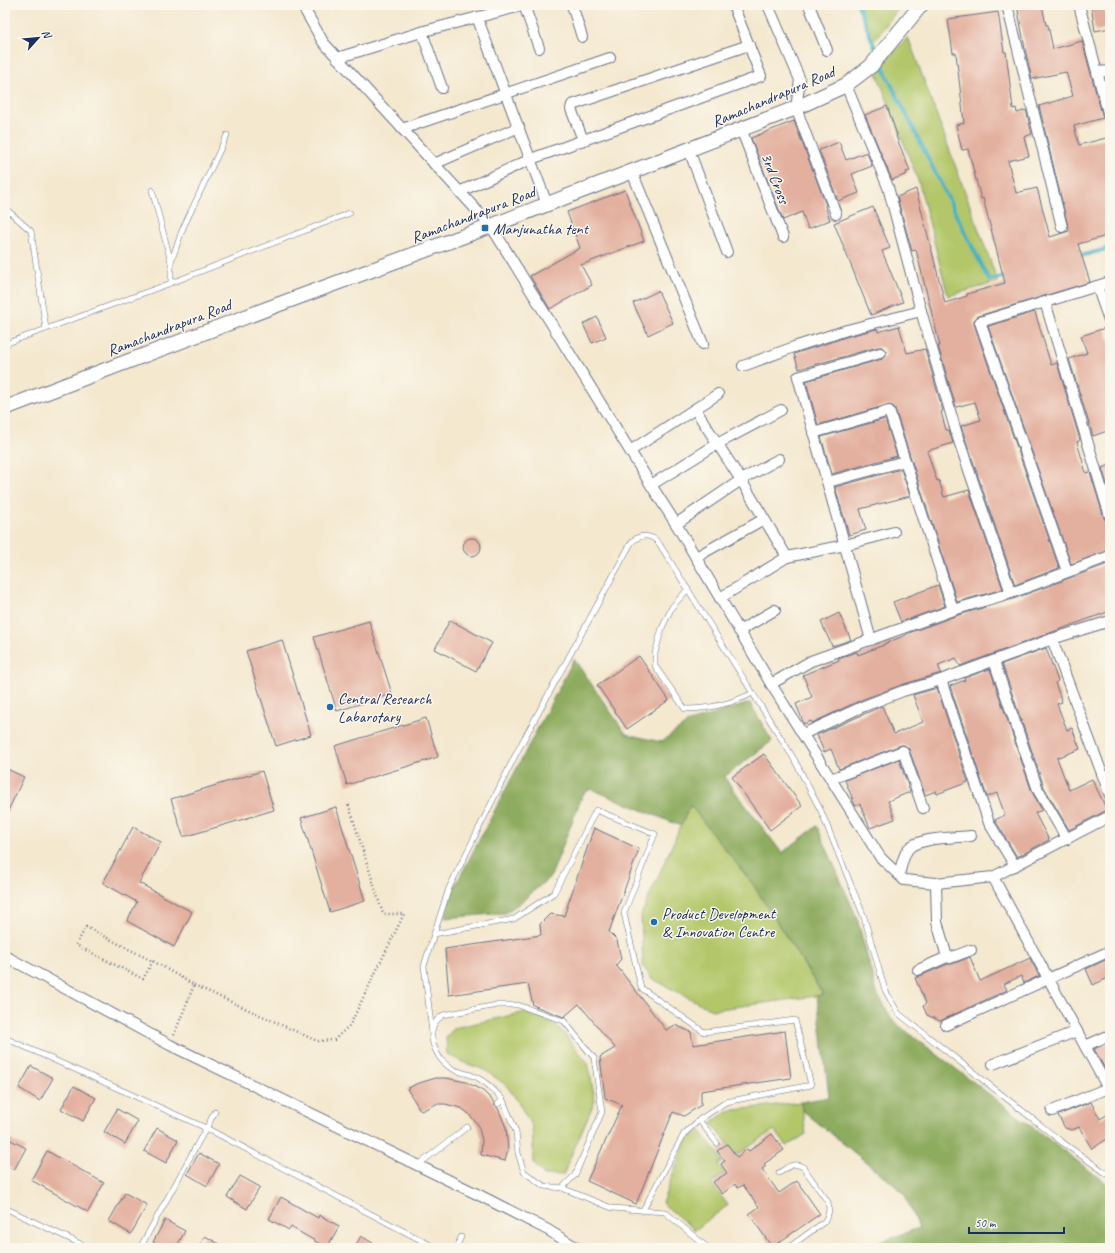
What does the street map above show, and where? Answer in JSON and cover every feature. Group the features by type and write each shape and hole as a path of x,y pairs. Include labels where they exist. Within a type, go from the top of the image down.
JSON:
{"street":[{"path":"302,5 323,42 491,226 650,485 676,524 771,684 880,857 904,880 936,883 993,876 1068,839 1110,816"},
{"path":"337,58 422,32 525,5 540,48"},
{"path":"572,5 582,37"},
{"path":"459,192 531,159 762,76 733,5"},
{"path":"768,5 800,80 796,108 836,214"},
{"path":"809,5 827,50"},
{"name":"Ramachandrapura Road","path":"5,408 269,307 491,226 796,108 846,85 871,66 921,5"},
{"path":"1007,5 1062,227"},
{"path":"1079,5 1110,120"},
{"path":"477,17 547,204"},
{"path":"422,32 442,88"},
{"path":"583,140 571,108 572,105 749,45"},
{"path":"402,130 610,58"},
{"path":"1097,72 1110,71"},
{"path":"846,85 888,187 921,311 958,438 1011,593"},
{"path":"434,164 519,127"},
{"name":"3rd Cross","path":"741,129 783,237"},
{"path":"689,150 727,252"},
{"path":"632,172 703,344"},
{"path":"1067,571 980,322 1110,282"},
{"path":"1097,286 1110,323"},
{"path":"1045,302 1110,516"},
{"path":"743,366 794,347 847,330 921,311"},
{"path":"871,640 798,377 880,353"},
{"path":"630,451 718,394"},
{"path":"695,409 742,480 787,557"},
{"path":"650,485 717,444 781,410"},
{"path":"813,433 889,411 952,610"},
{"path":"676,524 742,480 779,459"},
{"path":"828,482 905,461"},
{"path":"696,557 764,519"},
{"path":"720,598 787,557 845,545 894,532"},
{"path":"771,684 811,661 952,610 1011,593 1110,556"},
{"path":"739,631 775,610"},
{"path":"803,734 864,706 903,691 941,680 1052,639 1110,621"},
{"path":"1052,639 1110,795"},
{"path":"994,661 1038,790 1068,839"},
{"path":"941,680 989,823 1015,866"},
{"path":"831,780 903,751 923,808"},
{"path":"899,875 903,859 908,849 914,844 971,836"},
{"path":"993,876 1109,1090 1052,1111"},
{"path":"936,883 937,922 947,957"},
{"path":"918,970 947,957 950,958 970,950"},
{"path":"946,1025 1110,951"},
{"path":"5,956 170,1044 522,1217 577,1248"},
{"path":"993,1064 1077,1031"},
{"path":"1085,1046 1110,1035"}],"lane":[{"path":"171,262 183,228 227,135"},
{"path":"152,190 171,262 171,283"},
{"path":"5,208 31,231 46,329"},
{"path":"5,344 171,283 350,213"},
{"path":"708,1248 665,1212 612,1208 562,1188 544,1186 524,1172 518,1153 516,1132 503,1100 492,1087 478,1078 453,1070 442,1061 435,1050 424,966 449,888 518,750 631,543 638,537 642,536 648,536 657,541 794,759 821,811 864,917 885,990 898,1013 1062,1142 1110,1176"},
{"path":"688,589 672,607 662,628 655,653 655,666 686,709 709,708 724,705 752,693"},
{"path":"434,934 514,919 554,893 596,810 655,834 624,913 641,988 704,1032 795,1020 811,1085 726,1102 699,1120 684,1134 642,1210"},
{"path":"432,1033 436,1021 443,1015 497,1005 518,1005 564,1021 594,1058 602,1112 575,1175 562,1188"},
{"path":"5,1038 206,1128 436,1248"},
{"path":"498,1104 503,1100"},
{"path":"140,1248 215,1112"},
{"path":"699,1120 717,1143"},
{"path":"418,1165 467,1127"},
{"path":"779,1173 792,1164 803,1167 828,1202 829,1206 828,1216 824,1222 788,1248"},
{"path":"5,1208 89,1248"},
{"path":"456,1248 461,1237"}],"path":[{"path":"870,5 873,9 882,5"},
{"path":"153,962 143,979 76,945 86,927 153,962 194,985 317,1041 334,1040 350,1026 404,914 383,914 348,803"},
{"path":"170,1044 194,985"}],"green space":[{"path":"859,5 901,5 872,43"},
{"path":"908,37 998,282 948,296 919,183 876,71"},
{"path":"574,659 626,734 661,742 689,722 750,703 772,741 724,777 782,853 817,826 857,918 877,993 893,1021 1110,1186 1110,1248 863,1248 919,1228 904,1193 802,1110 801,1102 829,1097 817,996 823,994 752,883 690,805 681,826 591,789 583,794 551,876 520,903 505,913 445,918 452,892"},
{"path":"690,805 752,883 823,995 712,1010 651,978 643,966 641,915"},
{"path":"526,1012 556,1024 588,1063 595,1100 563,1175 544,1175 534,1164 532,1127 517,1100 506,1085 485,1070 462,1062 447,1054 446,1038 454,1028"},
{"path":"801,1102 806,1134 787,1146 774,1130 737,1155 711,1123 728,1111"},
{"path":"700,1130 723,1161 718,1164 725,1173 711,1183 728,1205 695,1230 662,1203 686,1141"}],"building":[{"path":"1017,5 1042,5 1053,49 1082,41 1103,118 1074,126 1079,145 1110,137 1110,235 1078,244 1090,282 978,316 974,320 974,324 1059,568 1015,585 961,426 981,420 975,402 956,407 938,346 940,346 916,250 912,251 897,197 916,189 945,303 967,296 967,294 1005,283 983,198 981,199 968,149 962,150 956,125 964,123 956,53 953,53 948,19 998,12 1004,52 1006,52 1013,109 1016,108 1017,113 1026,110 1032,134 1024,137 1029,156 1008,161 1016,193 1037,188 1050,237 1069,231 1039,106 1073,96 1066,72 1032,79"},
{"path":"1091,5 1110,5 1110,28 1095,31"},
{"path":"887,106 897,135 896,136 910,171 906,172 907,174 892,180 865,115"},
{"path":"794,121 826,205 825,206 830,220 808,229 802,212 783,220 751,138"},
{"path":"839,142 846,160 867,152 872,166 852,174 859,193 838,201 819,150"},
{"path":"625,190 644,241 581,265 592,285 550,309 530,276 580,248 567,212"},
{"path":"873,207 890,248 882,251 903,302 871,315 834,223"},
{"path":"658,291 673,323 648,335 633,303"},
{"path":"1035,312 1051,365 1057,363 1080,440 1077,442 1086,473 1090,472 1104,518 1106,521 1110,522 1110,550 1071,564 988,326"},
{"path":"597,317 606,337 592,343 583,324"},
{"path":"899,326 907,353 925,349 943,411 941,412 946,430 949,430 953,443 927,451 937,481 939,480 944,497 969,490 1003,589 957,602 893,406 887,405 818,425 806,381 882,359 886,355 886,351 882,347 878,347 799,369 794,354 849,336 877,329 878,332"},
{"path":"1105,328 1110,342 1110,430 1093,436 1069,359 1087,353 1081,336"},
{"path":"885,419 897,456 832,474 821,437"},
{"path":"1110,465 1110,494 1102,468"},
{"path":"901,469 910,496 860,509 866,530 849,535 835,487"},
{"path":"472,538 478,541 481,547 478,553 472,556 466,553 463,547 466,541"},
{"path":"1110,563 1110,611 960,666 956,658 938,665 941,673 901,685 861,700 812,723 811,721 804,724 796,704 812,697 803,675 839,660 838,658 857,652 858,655 884,645 906,634 955,616 1013,599"},
{"path":"938,585 945,606 901,622 893,602"},
{"path":"839,613 851,640 832,646 821,622"},
{"path":"450,620 492,643 476,671 435,649"},
{"path":"369,621 392,694 337,711 314,637"},
{"path":"282,640 311,735 276,746 246,651"},
{"path":"1046,648 1058,681 1055,683 1062,702 1057,704 1067,730 1072,728 1080,749 1057,758 1069,790 1092,779 1107,810 1069,830 1044,787 1002,664"},
{"path":"639,656 669,700 627,729 597,685"},
{"path":"990,669 1032,792 1042,810 1035,813 1049,840 1017,857 995,820 1005,815 997,793 987,797 950,686 965,680 964,678"},
{"path":"937,688 968,782 937,794 936,791 925,795 909,749 904,745 839,769 831,749 824,752 817,735 882,706 894,734 923,722 913,695"},
{"path":"426,718 438,757 347,785 335,746"},
{"path":"764,754 802,806 770,830 732,777"},
{"path":"899,759 910,792 888,801 895,819 870,828 860,804 855,806 845,780"},
{"path":"5,768 24,777 5,817"},
{"path":"262,771 274,810 183,836 171,799"},
{"path":"336,807 365,901 330,912 301,818"},
{"path":"133,827 161,842 139,883 192,912 174,947 127,921 137,902 103,883"},
{"path":"594,828 639,849 609,932 617,940 621,959 616,965 666,1030 675,1025 691,1032 693,1045 785,1031 791,1078 701,1091 701,1105 684,1116 673,1112 636,1204 587,1181 622,1105 605,1098 600,1057 615,1048 579,1004 564,1017 540,1008 533,1005 528,984 449,995 445,949 541,935 540,924 550,914 564,916"},
{"path":"970,957 980,981 1030,958 1039,976 1024,983 1021,976 1004,984 1007,990 940,1021 927,1015 923,1006 926,1004 915,978 948,964 952,964"},
{"path":"1110,958 1110,977 1093,985 1086,969"},
{"path":"1107,1043 1110,1048 1110,1078 1094,1049"},
{"path":"31,1066 53,1078 40,1101 19,1088"},
{"path":"436,1078 446,1078 466,1082 483,1091 491,1099 498,1108 506,1128 508,1150 505,1161 481,1155 482,1140 478,1125 468,1113 461,1108 445,1104 436,1104 421,1111 407,1089 416,1084"},
{"path":"74,1086 96,1098 83,1121 61,1109"},
{"path":"1091,1102 1100,1119 1110,1113 1110,1137 1092,1149 1079,1127 1072,1130 1065,1128 1058,1115"},
{"path":"117,1109 138,1121 125,1144 104,1132"},
{"path":"157,1128 178,1140 166,1163 144,1151"},
{"path":"772,1134 784,1150 764,1164 766,1166 762,1169 779,1193 797,1181 820,1214 772,1247 749,1214 759,1207 743,1185 738,1188 735,1184 722,1194 713,1182 727,1173 721,1164 725,1161 717,1151 727,1144 737,1157 747,1149 749,1151"},
{"path":"5,1137 26,1148 14,1170 5,1165"},
{"path":"47,1151 104,1183 88,1212 31,1180"},
{"path":"199,1153 219,1164 207,1186 187,1174"},
{"path":"240,1176 260,1187 247,1209 227,1197"},
{"path":"125,1193 147,1205 131,1234 109,1221"},
{"path":"281,1197 318,1218 319,1215 339,1226 327,1248 291,1227 289,1230 269,1219"},
{"path":"165,1220 185,1231 176,1248 164,1248 153,1242"},
{"path":"205,1236 226,1248 198,1248"},
{"path":"361,1236 381,1248 354,1248"}],"waterway":[{"path":"858,5 877,53"},
{"path":"880,59 888,78 989,280 1007,276"},
{"path":"1077,257 1110,248"}],"place":[{"name":"Manjunatha tent","path":"485,228"},
{"name":"Central Research Labarotary","path":"330,707"},
{"name":"Product Development & Innovation Centre","path":"654,922"}]}
